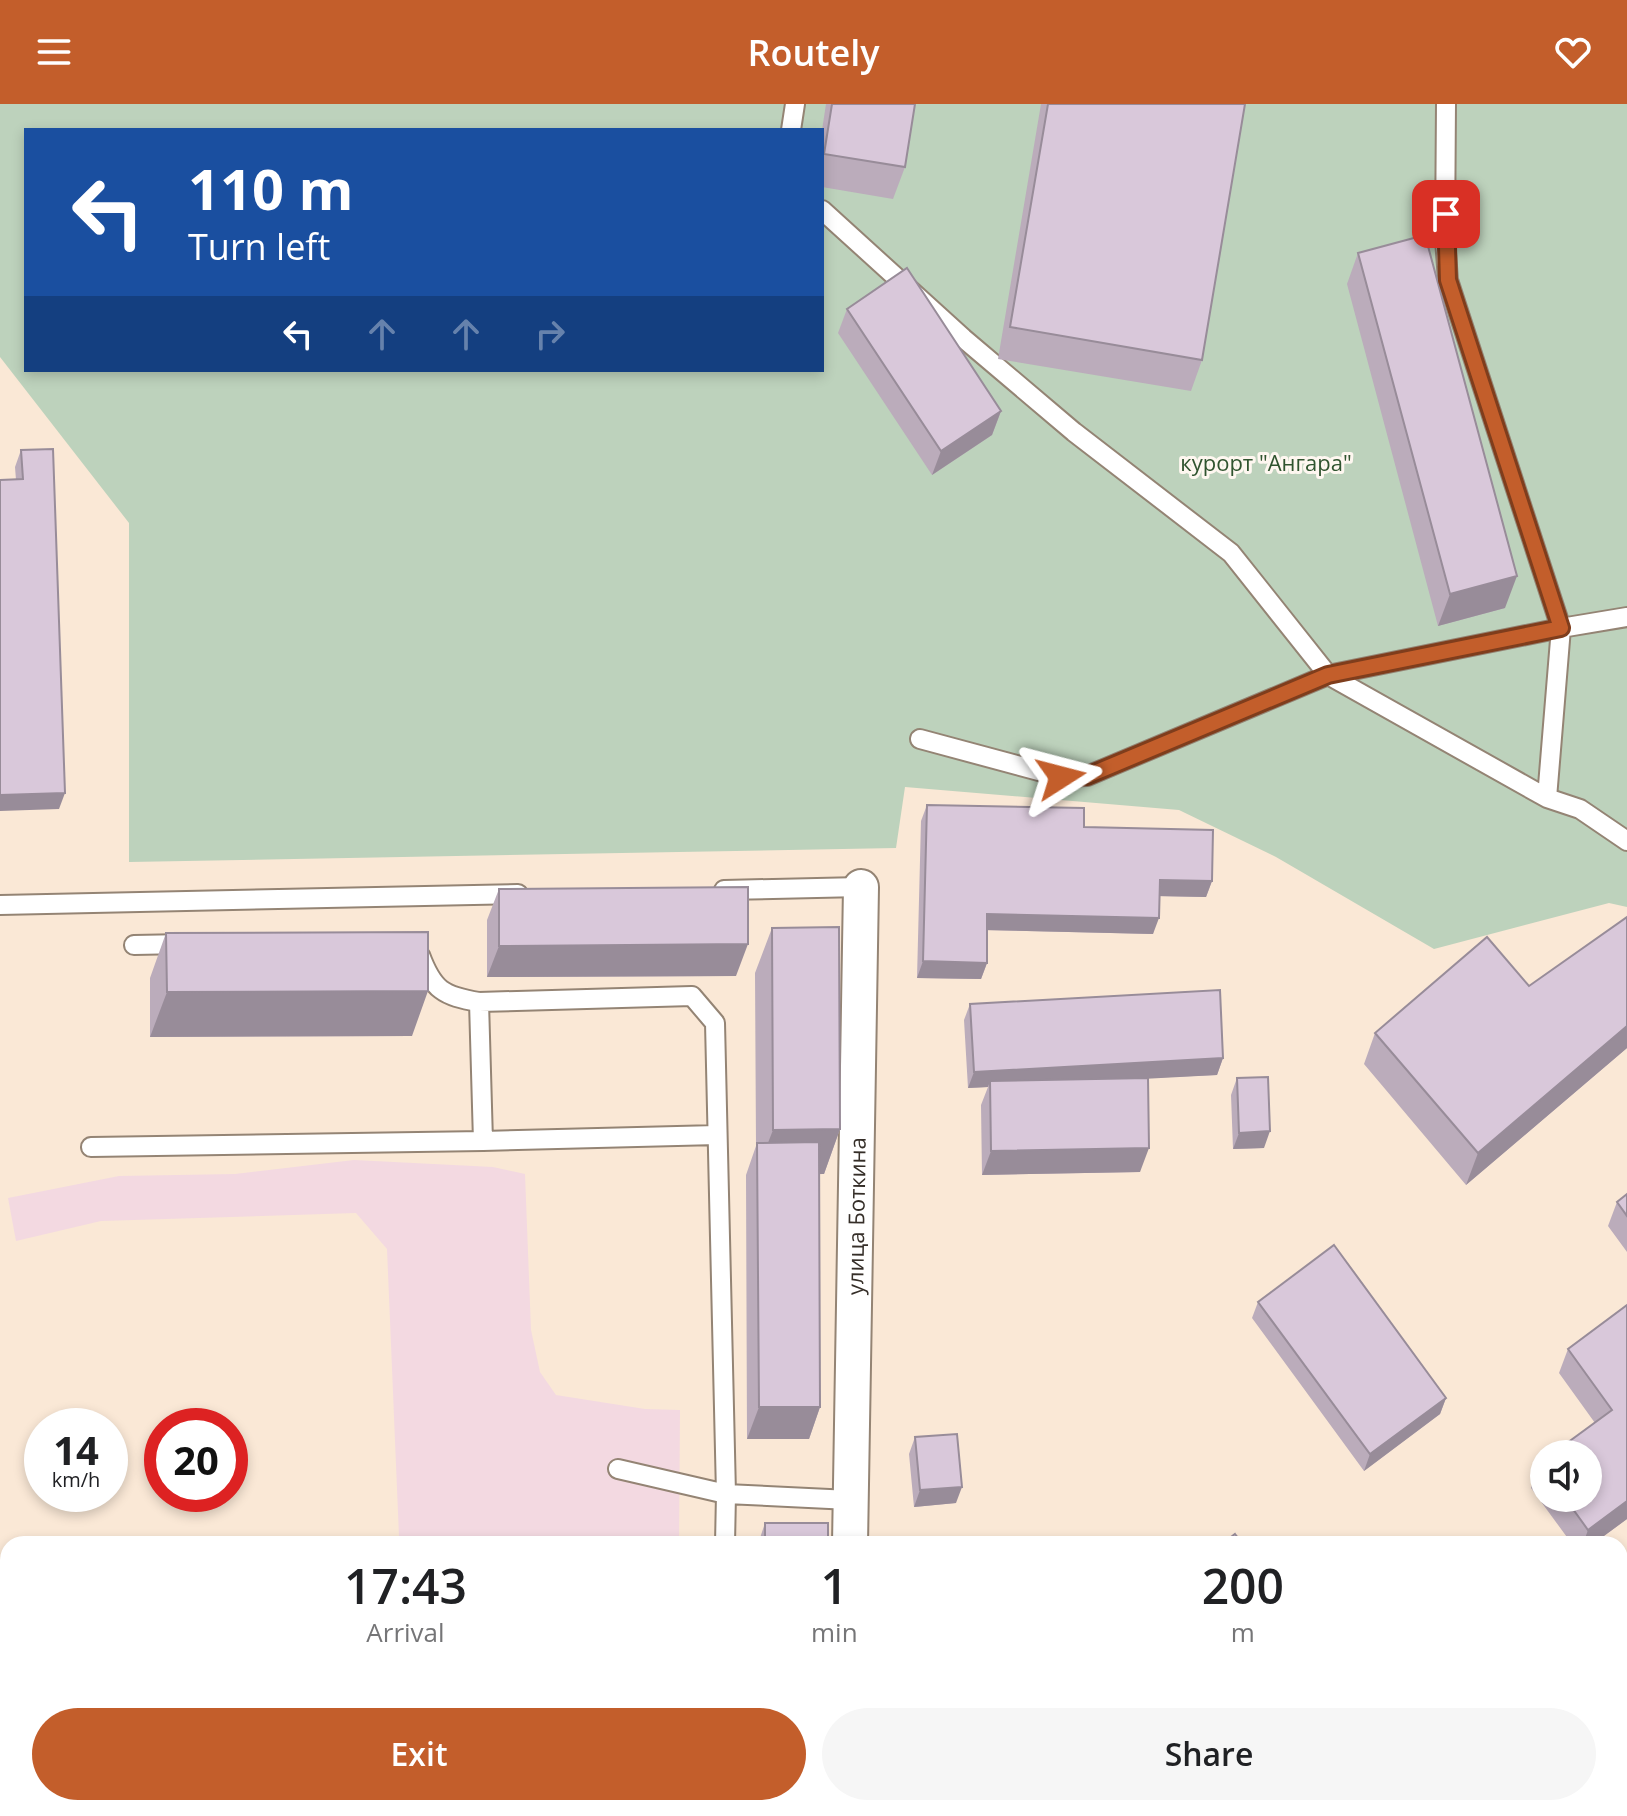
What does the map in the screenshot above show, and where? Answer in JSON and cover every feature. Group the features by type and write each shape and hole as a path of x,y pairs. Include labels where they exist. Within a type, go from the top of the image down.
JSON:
{"street":[{"name":"улица Боткина","path":"850,1536 861,887"}],"lane":[{"path":"791,128 795,104"},
{"path":"1446,104 1445,239 1448,280 1561,628 1547,798"},
{"path":"824,212 963,338 1063,423 1231,553 1328,675 1547,798 1580,809 1627,841"},
{"path":"920,739 1061,777 1087,776 1328,675 1627,617"},
{"path":"702,890 861,887"},
{"path":"0,905 542,894"},
{"path":"407,941 418,949 429,978 451,997 479,1002 692,996 715,1023 725,1536"},
{"path":"134,945 209,944"},
{"path":"479,1002 483,1141"},
{"path":"91,1147 717,1135"},
{"path":"618,1469 726,1494 850,1500"}],"shaded area":[{"path":"354,1160 493,1167 525,1174 531,1330 540,1372 556,1395 645,1409 680,1410 679,1536 399,1536 387,1249 356,1213 101,1221 16,1241 8,1198 119,1176 235,1174"}],"green space":[{"name":"курорт \"Ангара\"","path":"0,104 1627,104 1627,907 1609,903 1434,949 1276,857 1179,810 905,787 896,848 129,862 129,523 0,357"}],"building":[{"path":"832,104 915,104 905,167 824,154"},
{"path":"1048,104 1245,104 1202,360 1010,327"},
{"path":"1425,235 1517,576 1450,594 1358,253"},
{"path":"907,268 1001,411 941,451 847,309"},
{"path":"53,449 65,793 0,795 0,480 23,479 21,450"},
{"path":"927,805 1084,808 1084,827 1213,830 1212,881 1160,880 1159,918 987,914 987,963 923,961"},
{"path":"748,887 748,944 499,946 499,889"},
{"path":"1627,917 1627,1026 1478,1153 1375,1033 1487,937 1529,986"},
{"path":"839,927 840,1129 773,1130 772,928"},
{"path":"428,932 428,991 167,992 166,933"},
{"path":"1220,990 1223,1058 974,1072 970,1004"},
{"path":"1268,1077 1270,1131 1239,1133 1237,1078"},
{"path":"1148,1078 1149,1148 991,1151 990,1081"},
{"path":"819,1142 820,1407 759,1407 757,1143"},
{"path":"1627,1194 1627,1216 1617,1202"},
{"path":"1334,1245 1446,1398 1370,1454 1258,1302"},
{"path":"1627,1305 1627,1501 1588,1530 1575,1512 1602,1512 1602,1440 1571,1440 1612,1410 1568,1349"},
{"path":"957,1434 962,1487 920,1490 915,1437"},
{"path":"765,1523 828,1523 828,1536 765,1536"}],"route":[{"path":"1061,777 1087,776 1328,675 1561,628 1448,280 1446,214"}]}
